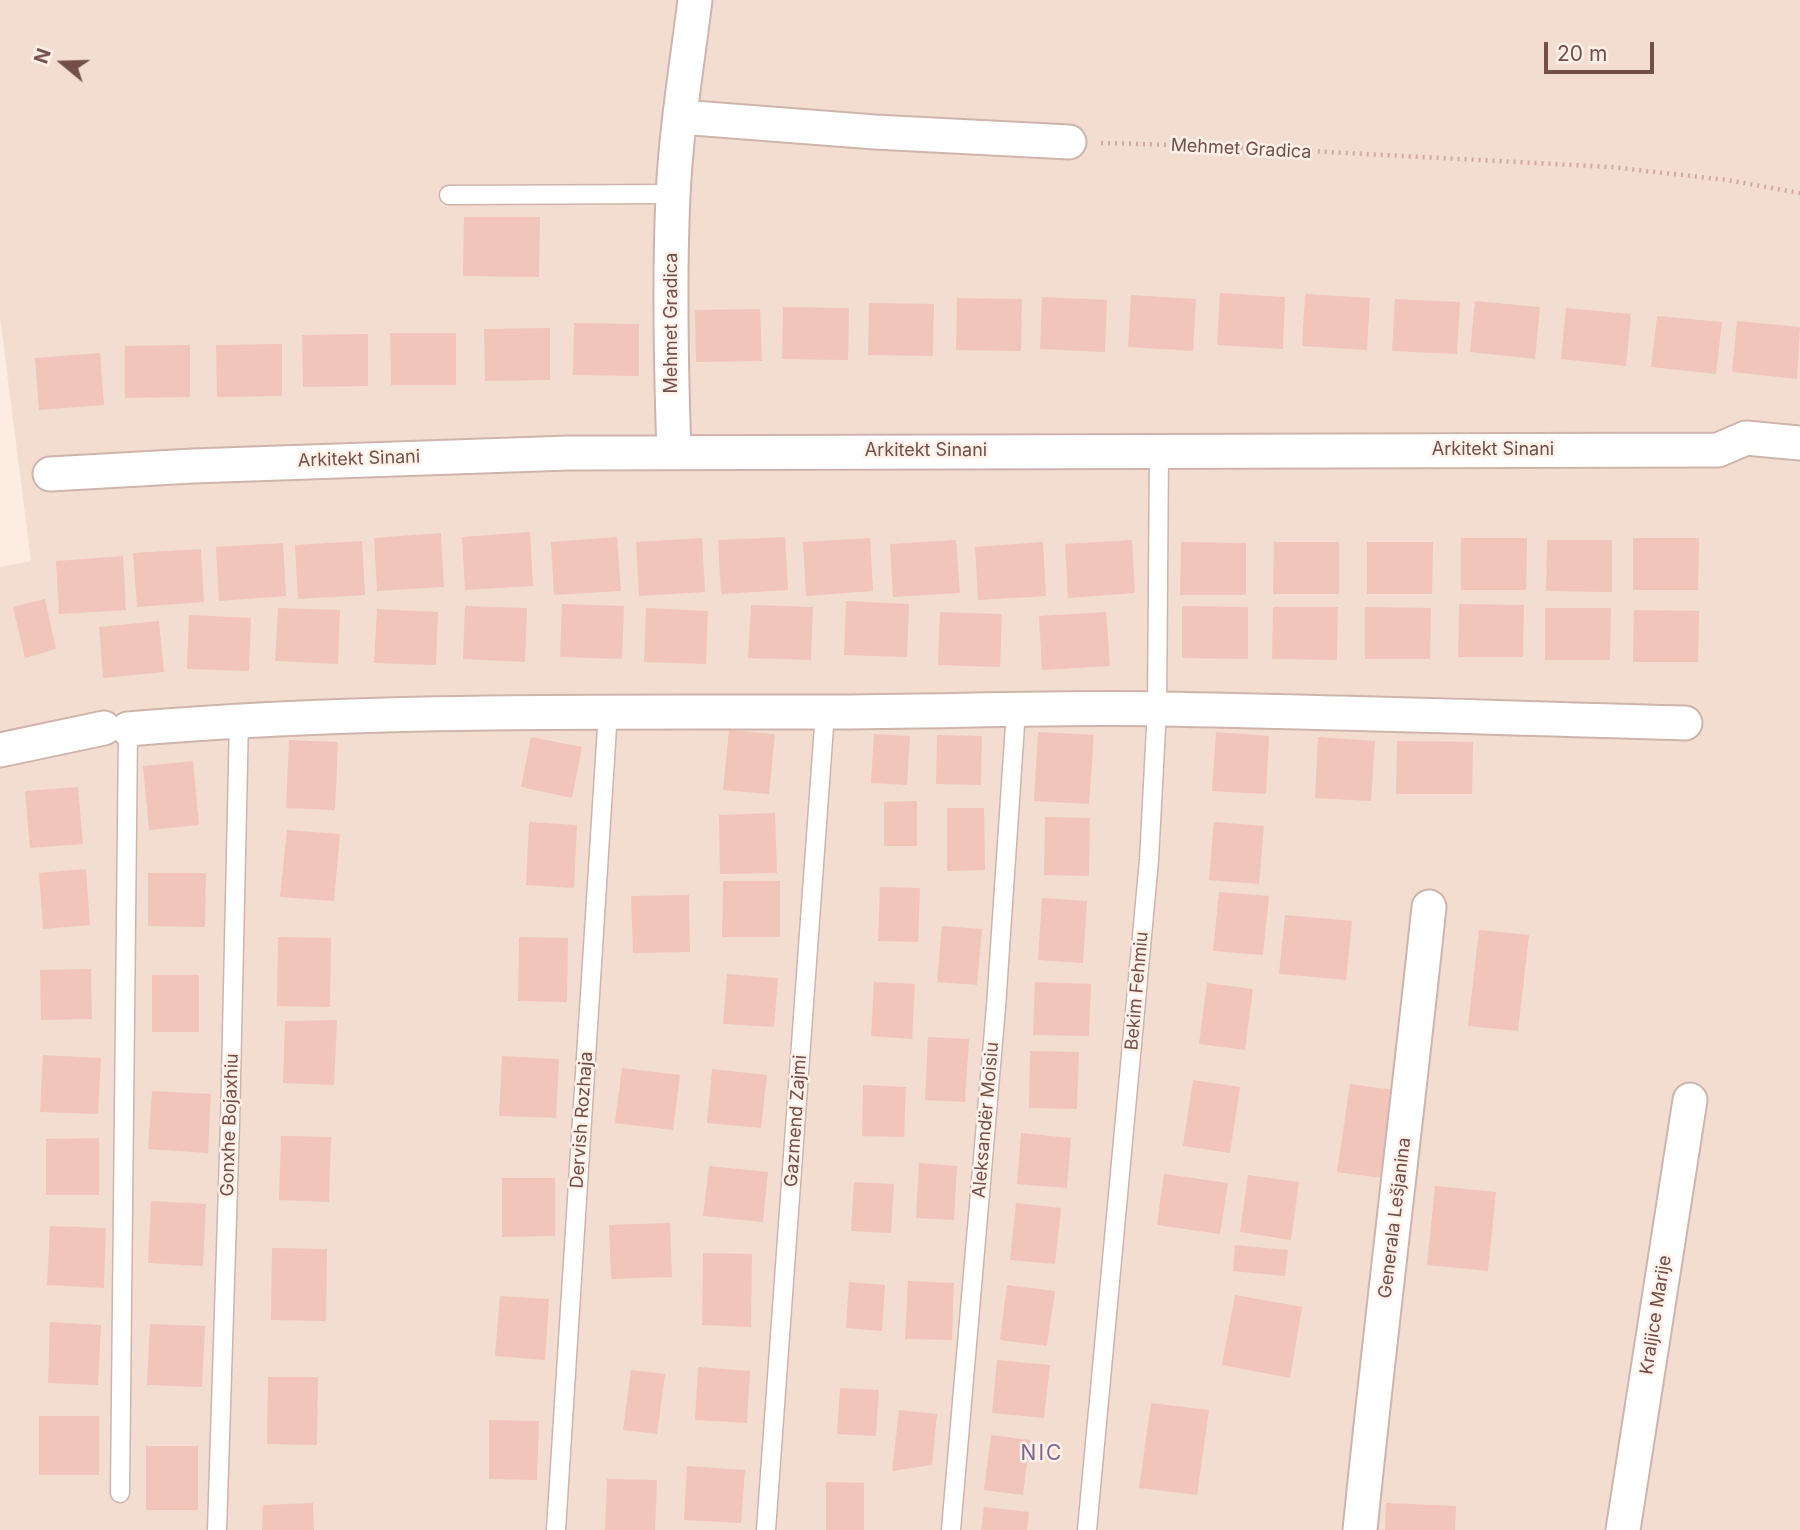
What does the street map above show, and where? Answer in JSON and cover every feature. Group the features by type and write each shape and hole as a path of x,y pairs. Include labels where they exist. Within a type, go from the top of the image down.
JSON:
{"street":[{"name":"Mehmet Gradica","path":"674,452 670,333 673,194 695,0"},
{"path":"680,117 875,132 1069,142"},
{"name":"Arkitekt Sinani","path":"50,474 444,456 674,452 1718,450 1746,438 1800,443"},
{"path":"0,750 116,728 239,719 423,712 1157,709 1685,723"},
{"name":"Generala Lešjanina","path":"1360,1530 1429,907"},
{"name":"Kraljice Marije","path":"1623,1530 1690,1100"}],"lane":[{"path":"449,195 673,194"},
{"name":"Bekim Fehmiu","path":"1087,1530 1148,873 1157,709 1159,451"},
{"name":"Aleksandër Moisiu","path":"951,1530 996,1007 1016,710"},
{"name":"Dervish Rozhaja","path":"556,1530 608,711"},
{"name":"Gazmend Zajmi","path":"766,1530 825,712"},
{"name":"Gonxhe Bojaxhiu","path":"217,1530 239,719"},
{"path":"116,728 120,1493"}],"path":[{"name":"Mehmet Gradica","path":"1069,142 1214,146 1611,167 1727,180 1800,193"}],"shaded area":[{"path":"0,0 1800,0 1800,1530 0,1530 0,567 31,561 0,317"}],"building":[{"path":"464,217 540,217 539,277 463,276"},
{"path":"1220,293 1285,297 1283,349 1217,345"},
{"path":"1305,294 1370,298 1367,350 1302,346"},
{"path":"1131,295 1196,299 1193,351 1128,347"},
{"path":"1042,297 1107,300 1105,352 1040,349"},
{"path":"957,298 1022,299 1021,351 956,350"},
{"path":"1395,299 1460,302 1457,354 1392,351"},
{"path":"1475,301 1540,307 1535,359 1470,352"},
{"path":"869,303 934,304 933,356 868,355"},
{"path":"783,307 849,308 848,360 782,359"},
{"path":"1566,308 1631,314 1626,366 1561,359"},
{"path":"760,309 762,361 696,362 695,310"},
{"path":"1657,316 1722,322 1716,374 1651,367"},
{"path":"1737,321 1800,327 1797,379 1732,372"},
{"path":"574,323 639,324 639,376 573,375"},
{"path":"550,328 550,380 485,381 484,329"},
{"path":"390,333 456,333 456,385 391,385"},
{"path":"368,334 368,386 303,387 302,335"},
{"path":"282,344 282,396 217,397 216,345"},
{"path":"190,345 190,397 125,398 125,346"},
{"path":"100,353 104,405 39,410 35,358"},
{"path":"530,532 533,586 465,590 462,537"},
{"path":"441,533 444,587 377,591 374,538"},
{"path":"617,537 621,591 554,595 551,542"},
{"path":"785,537 788,590 721,594 718,540"},
{"path":"702,538 705,592 639,596 636,542"},
{"path":"870,538 873,591 806,596 803,542"},
{"path":"1461,538 1527,538 1526,590 1461,590"},
{"path":"1633,538 1699,538 1698,590 1633,590"},
{"path":"956,540 960,593 893,597 890,544"},
{"path":"1132,540 1135,593 1068,598 1065,544"},
{"path":"1547,540 1612,540 1612,592 1546,591"},
{"path":"362,541 365,595 298,599 295,545"},
{"path":"1043,542 1046,596 978,600 975,547"},
{"path":"1181,542 1246,543 1246,595 1180,595"},
{"path":"1274,542 1339,542 1339,594 1273,594"},
{"path":"1367,542 1433,542 1432,594 1367,594"},
{"path":"283,543 286,596 219,601 216,547"},
{"path":"201,549 204,602 137,607 133,553"},
{"path":"123,556 126,610 59,614 56,561"},
{"path":"45,599 56,649 25,658 13,607"},
{"path":"846,601 909,604 907,657 844,655"},
{"path":"562,604 624,606 622,659 560,657"},
{"path":"1459,604 1524,605 1523,657 1458,657"},
{"path":"751,605 813,607 811,660 748,658"},
{"path":"465,606 527,608 525,662 463,659"},
{"path":"1182,606 1248,607 1248,659 1182,658"},
{"path":"1273,607 1338,607 1337,660 1272,659"},
{"path":"1365,607 1431,608 1430,659 1365,659"},
{"path":"278,608 340,610 338,664 275,661"},
{"path":"646,608 708,611 706,664 644,662"},
{"path":"1545,608 1611,608 1610,660 1545,660"},
{"path":"377,609 438,612 436,665 374,663"},
{"path":"1634,610 1699,611 1698,662 1633,662"},
{"path":"940,612 1002,614 1000,667 938,665"},
{"path":"1106,612 1110,666 1042,670 1039,616"},
{"path":"189,615 251,618 249,671 187,669"},
{"path":"159,621 164,672 103,678 99,627"},
{"path":"729,730 775,734 769,794 723,790"},
{"path":"1038,732 1094,735 1089,804 1034,801"},
{"path":"1216,732 1269,736 1266,794 1212,791"},
{"path":"874,734 910,736 907,785 871,783"},
{"path":"937,735 982,736 981,785 936,784"},
{"path":"531,737 582,747 572,798 521,787"},
{"path":"1318,737 1375,741 1371,801 1315,798"},
{"path":"289,740 338,742 335,810 286,808"},
{"path":"1397,741 1473,742 1472,794 1396,794"},
{"path":"193,761 199,825 149,830 143,766"},
{"path":"78,787 83,844 30,848 25,791"},
{"path":"917,801 917,846 884,846 884,802"},
{"path":"947,808 984,808 985,870 947,871"},
{"path":"775,813 777,873 720,874 719,815"},
{"path":"1045,817 1090,818 1089,876 1044,875"},
{"path":"529,822 577,825 574,888 526,885"},
{"path":"1214,822 1264,826 1259,884 1209,880"},
{"path":"287,830 340,834 334,901 280,897"},
{"path":"86,869 90,925 43,929 39,873"},
{"path":"148,873 206,873 205,927 148,926"},
{"path":"723,881 780,881 780,937 722,937"},
{"path":"880,887 920,888 918,942 878,941"},
{"path":"1219,892 1269,896 1263,955 1213,951"},
{"path":"689,895 690,952 633,953 631,896"},
{"path":"1042,898 1087,901 1083,963 1038,960"},
{"path":"1285,915 1352,921 1346,980 1279,974"},
{"path":"942,926 982,929 977,985 937,982"},
{"path":"1479,930 1529,935 1518,1031 1468,1026"},
{"path":"278,937 331,938 330,1007 277,1006"},
{"path":"519,937 568,938 567,1002 518,1001"},
{"path":"91,969 92,1019 41,1020 40,970"},
{"path":"727,974 778,978 774,1027 723,1024"},
{"path":"152,975 199,975 199,1032 152,1032"},
{"path":"874,982 915,984 912,1039 871,1036"},
{"path":"1035,982 1091,984 1089,1036 1033,1035"},
{"path":"1207,983 1253,989 1245,1050 1199,1044"},
{"path":"337,1020 334,1085 283,1083 285,1021"},
{"path":"928,1037 969,1039 965,1102 925,1100"},
{"path":"1030,1051 1079,1052 1077,1109 1029,1108"},
{"path":"43,1055 101,1058 98,1114 40,1112"},
{"path":"502,1056 559,1059 556,1118 499,1116"},
{"path":"622,1068 680,1075 673,1130 615,1123"},
{"path":"712,1069 767,1075 761,1128 707,1123"},
{"path":"1193,1080 1240,1087 1230,1153 1183,1146"},
{"path":"1350,1084 1394,1090 1382,1178 1337,1172"},
{"path":"863,1085 906,1087 904,1137 862,1136"},
{"path":"152,1091 211,1094 208,1153 148,1149"},
{"path":"1021,1133 1071,1138 1067,1188 1017,1184"},
{"path":"281,1136 331,1137 329,1202 279,1200"},
{"path":"99,1138 99,1195 46,1195 46,1139"},
{"path":"919,1163 957,1166 954,1220 916,1218"},
{"path":"709,1166 768,1172 763,1222 703,1216"},
{"path":"1164,1174 1228,1183 1220,1234 1157,1225"},
{"path":"1248,1175 1299,1182 1291,1240 1240,1232"},
{"path":"502,1178 555,1178 555,1236 502,1237"},
{"path":"854,1182 894,1184 891,1233 851,1231"},
{"path":"1435,1186 1496,1192 1488,1271 1427,1265"},
{"path":"151,1201 206,1204 203,1266 148,1263"},
{"path":"1016,1203 1061,1208 1055,1264 1010,1260"},
{"path":"670,1223 672,1277 611,1279 609,1225"},
{"path":"50,1226 106,1228 104,1288 47,1285"},
{"path":"1235,1245 1288,1250 1285,1276 1233,1271"},
{"path":"272,1248 327,1249 326,1321 271,1320"},
{"path":"703,1253 752,1254 751,1327 702,1325"},
{"path":"908,1281 954,1283 952,1340 905,1339"},
{"path":"849,1282 885,1285 882,1331 846,1328"},
{"path":"1007,1285 1055,1291 1047,1346 1000,1340"},
{"path":"1235,1295 1302,1307 1290,1378 1222,1365"},
{"path":"500,1296 549,1299 545,1360 495,1356"},
{"path":"50,1322 101,1325 98,1385 48,1383"},
{"path":"150,1324 205,1326 202,1387 147,1385"},
{"path":"997,1360 1050,1365 1044,1418 992,1413"},
{"path":"698,1367 750,1371 747,1423 695,1420"},
{"path":"631,1370 665,1374 657,1434 623,1430"},
{"path":"268,1377 318,1377 317,1445 267,1444"},
{"path":"840,1388 879,1390 876,1436 837,1434"},
{"path":"1151,1403 1209,1410 1197,1495 1139,1488"},
{"path":"899,1410 937,1414 932,1465 892,1471"},
{"path":"39,1416 99,1416 99,1475 39,1475"},
{"path":"489,1420 539,1421 537,1480 489,1479"},
{"path":"991,1435 1030,1440 1023,1495 984,1490"},
{"path":"146,1446 198,1446 198,1510 146,1510"},
{"path":"687,1466 745,1470 741,1523 684,1520"},
{"path":"607,1479 657,1480 655,1530 605,1530"},
{"path":"826,1482 864,1483 864,1530 826,1530"},
{"path":"313,1503 314,1530 262,1530 263,1505"},
{"path":"1386,1503 1456,1506 1455,1530 1385,1530"},
{"path":"984,1507 1029,1512 1027,1530 981,1530"}],"district":[{"name":"NIC","path":"1042,1454"}]}
